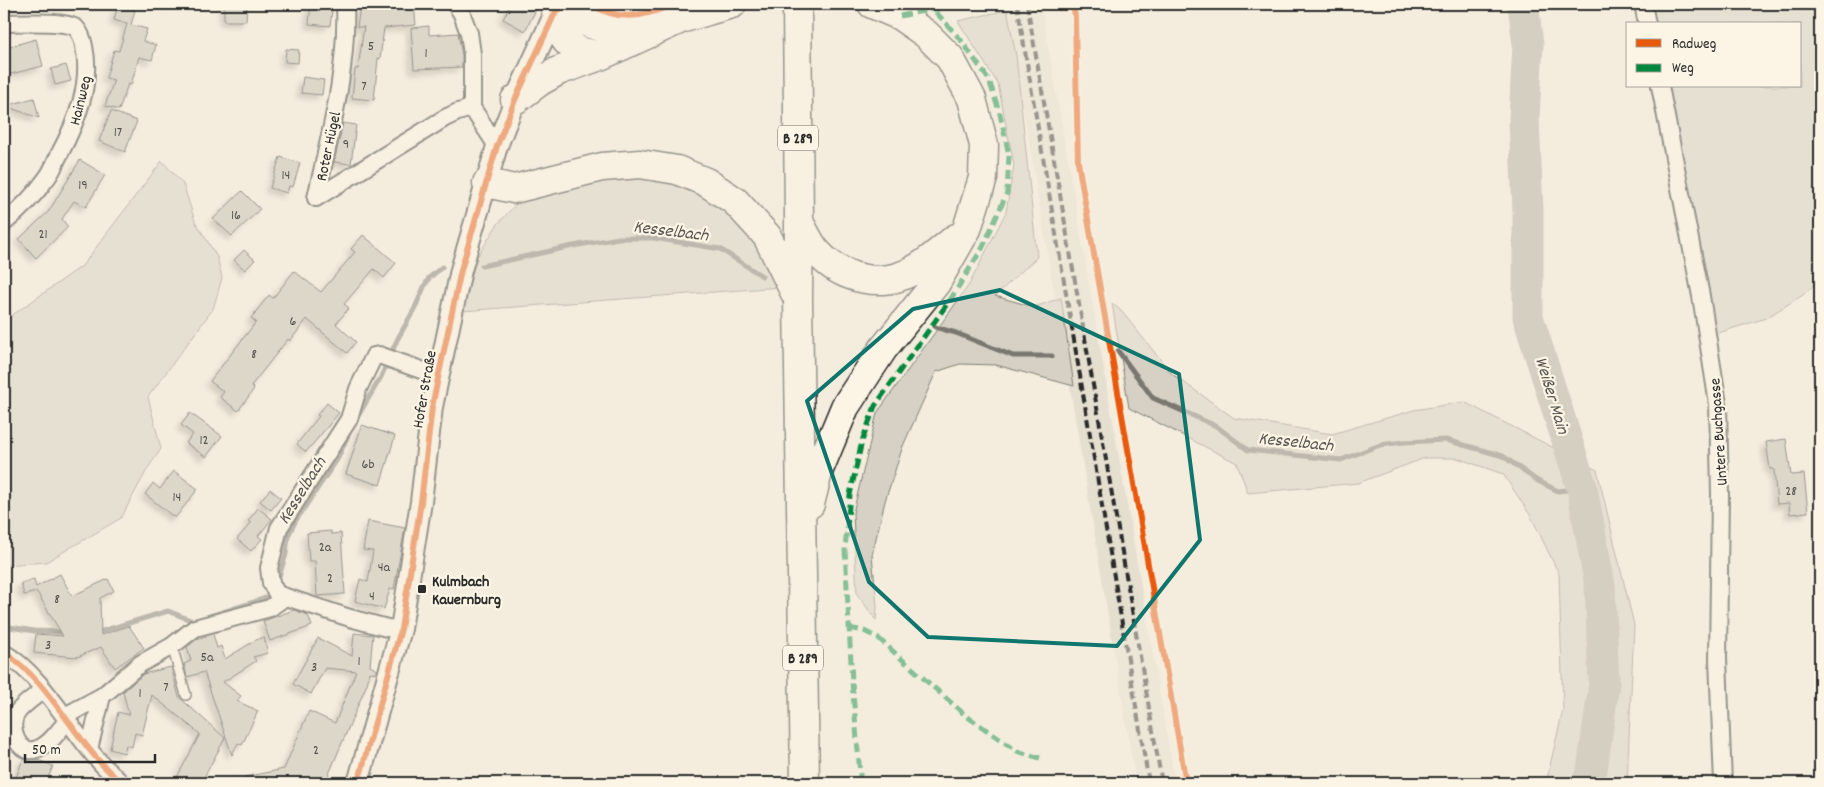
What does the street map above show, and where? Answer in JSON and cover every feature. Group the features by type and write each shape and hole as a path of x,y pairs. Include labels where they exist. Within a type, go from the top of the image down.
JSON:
{"highway":[{"path":"600,56 576,49 564,37 558,26 558,5 609,29 632,30 681,20 732,4"},
{"name":"B 289","path":"797,4 800,222 798,298 804,783"},
{"path":"802,532 818,472 845,407 883,349 936,283 967,229 983,178 984,145 972,99 950,58 926,34 900,16 872,4"},
{"path":"515,100 539,82 558,71 600,56 681,20"},
{"path":"487,183 514,189 602,167 640,164 677,170 706,182 735,201 768,236 798,298"},
{"path":"800,222 816,251 838,271 866,280 892,280 916,269 967,229"}],"street":[{"name":"Roter Hügel","path":"345,4 344,60 316,198 437,122 472,108"},
{"path":"455,4 461,12 469,33 472,54 472,108 497,146"},
{"path":"1643,4 1647,22"},
{"name":"Hofer Straße","path":"358,783 401,630 421,502 432,407 461,270 497,146 515,100 558,5"},
{"name":"Hainweg","path":"4,23 65,24 77,29 83,42 87,62 84,90 77,119 60,155 48,178 32,198 4,223"},
{"name":"Untere Buchgasse","path":"1660,88 1701,296 1718,404 1720,494 1718,660 1723,783"},
{"path":"43,690 17,713 13,728 20,745 27,750 36,750 47,743 66,718 102,696 140,664 172,646 195,628 270,608 278,592 269,568 279,528 348,419 358,389 374,356 379,355 438,376"},
{"path":"278,592 368,623 401,630"},
{"path":"4,653 43,690 98,761 121,783"},
{"path":"89,749 102,696"}],"lane":[{"path":"172,646 186,695"}],"highlighted area":[{"path":"1000,290 1179,374 1200,540 1117,646 928,637 869,582 807,401 913,309"}],"shaded area":[{"path":"1006,4 1041,4 1175,783 1136,783"},
{"path":"1647,4 1820,4 1820,279 1803,295 1766,318 1715,334 1664,88 1802,88 1802,22 1651,22"},
{"path":"1007,10 1016,56 1037,257 995,296 1034,307 1061,298 1074,386 996,365 960,364 936,372 903,446 885,501 872,555 877,606 876,620 857,594 853,513 877,413 969,285 1006,212 1014,165 998,84 958,21"},
{"path":"162,161 183,184 195,221 217,257 222,278 213,309 148,397 161,449 148,468 121,518 46,562 4,565 4,321 82,266"},
{"path":"590,178 670,178 717,198 749,230 781,287 462,311 477,257 497,225 516,204 544,189"},
{"path":"1112,303 1122,312 1172,374 1234,418 1332,434 1414,410 1464,402 1597,470 1634,625 1627,783 1546,783 1563,710 1559,574 1531,516 1503,474 1457,458 1425,458 1358,483 1248,493 1237,463 1129,408"}],"building":[{"path":"224,4 247,4 246,21 224,21"},
{"path":"311,4 333,4 330,26 309,24"},
{"path":"365,4 414,4 416,25 384,28 380,59 378,58 374,100 352,98 355,69 358,69 364,27 357,27 360,6 365,7"},
{"path":"511,4 539,4 525,31 503,19"},
{"path":"118,5 135,10 131,25 147,29 143,41 156,45 152,60 139,57 131,85 128,84 119,110 105,106 114,80 106,78 114,50 119,51 127,24 114,20"},
{"path":"429,26 429,35 458,33 462,67 414,69 411,28"},
{"path":"36,39 43,66 7,75 4,48"},
{"path":"286,49 299,50 298,63 285,62"},
{"path":"66,65 71,81 55,85 51,69"},
{"path":"303,77 324,80 322,95 301,93"},
{"path":"34,98 39,118 5,106"},
{"path":"111,111 137,121 125,152 99,141"},
{"path":"343,123 356,125 351,164 334,162"},
{"path":"280,157 300,163 293,187 289,186 287,193 270,188"},
{"path":"80,160 105,175 86,207 74,201 62,219 68,227 36,258 19,239 49,211"},
{"path":"242,191 260,209 232,236 213,219"},
{"path":"363,235 396,263 384,278 374,269 344,304 349,308 336,324 356,342 347,353 307,319 290,341 288,339 251,386 254,389 238,411 220,397 224,392 210,381 256,322 251,318 269,295 273,298 294,271 321,292 355,252 351,249"},
{"path":"244,250 255,260 245,270 234,260"},
{"path":"327,403 339,413 306,452 297,444"},
{"path":"190,413 222,436 206,457 186,443 193,434 181,425"},
{"path":"362,425 395,436 380,485 346,474"},
{"path":"1786,439 1791,475 1804,474 1808,512 1790,514 1789,503 1777,504 1774,469 1770,469 1766,442"},
{"path":"174,471 198,489 175,518 145,494 153,483 160,489"},
{"path":"270,489 281,498 271,510 260,501"},
{"path":"258,508 272,519 258,536 262,539 251,551 237,539 251,523 248,521"},
{"path":"368,521 405,528 394,589 390,589 384,609 355,601 360,579 368,582 373,551 363,550"},
{"path":"331,531 331,534 341,533 345,594 317,596 315,561 309,561 307,533"},
{"path":"60,574 72,596 108,579 114,591 100,598 101,635 129,626 144,648 115,668 101,647 77,657 34,653 36,634 63,636 37,592 24,595 21,583 34,579 36,587"},
{"path":"294,610 308,615 312,626 270,641 263,621"},
{"path":"354,633 373,635 370,666 377,670 376,673 370,672 367,684 325,783 245,783 244,777 284,769 309,711 335,723 356,671 325,668 311,694 293,684 318,638 352,656"},
{"path":"213,634 217,648 221,646 225,659 264,637 268,653 253,657 256,661 223,682 241,696 237,701 258,711 242,745 238,743 232,755 204,672 187,677 184,664 191,661 187,647 197,639"},
{"path":"171,667 179,697 225,738 201,783 174,783 200,734 152,695 142,735 135,733 132,747 126,745 124,753 110,749 118,712 129,715 123,692 143,674"},
{"path":"23,759 36,759 53,766 46,783 14,783"}],"waterway":[{"name":"Weißer Main","path":"1523,4 1528,44 1524,118 1528,211 1528,317 1582,488 1600,586 1604,684 1592,770 1587,783"},
{"name":"Kesselbach","path":"482,266 619,238 654,238 720,249 762,276"},
{"name":"Kesselbach","path":"355,421 381,377 397,340 429,278 442,267"},
{"name":"Kesselbach","path":"935,327 956,333 1013,356 1052,356"},
{"name":"Kesselbach","path":"1118,351 1153,398 1216,426 1248,450 1341,460 1380,445 1446,440 1503,456 1536,480 1558,491 1582,488"},
{"name":"Kesselbach","path":"277,583 286,554 288,536 296,520 338,458 349,433"},
{"name":"Kesselbach","path":"210,616 269,597 273,591"},
{"name":"Kesselbach","path":"96,633 168,611 193,621 197,620"},
{"name":"Kesselbach","path":"4,626 34,631 65,632"}],"railway":[{"path":"1017,4 1149,783"},
{"path":"1027,4 1162,783"}],"marked path":[{"path":"860,783 852,682 845,549 850,495 862,441 875,406 952,297 983,247 1007,193 1009,155 1000,114 989,80 961,40 933,9 924,4"},
{"path":"900,16 957,4"},
{"path":"849,628 864,631 878,638 965,715 1017,751 1040,758"}],"cycle path":[{"path":"358,783 401,629 421,502 432,407 461,270 497,146 515,100 556,11 568,4"},
{"path":"591,4 602,10 623,16 643,14 676,4"},
{"path":"1073,4 1075,17 1078,162 1186,783"},
{"path":"4,653 18,663 43,688 88,748 121,783"}],"place":[{"name":"Kulmbach Kauernburg","path":"422,589"}]}
